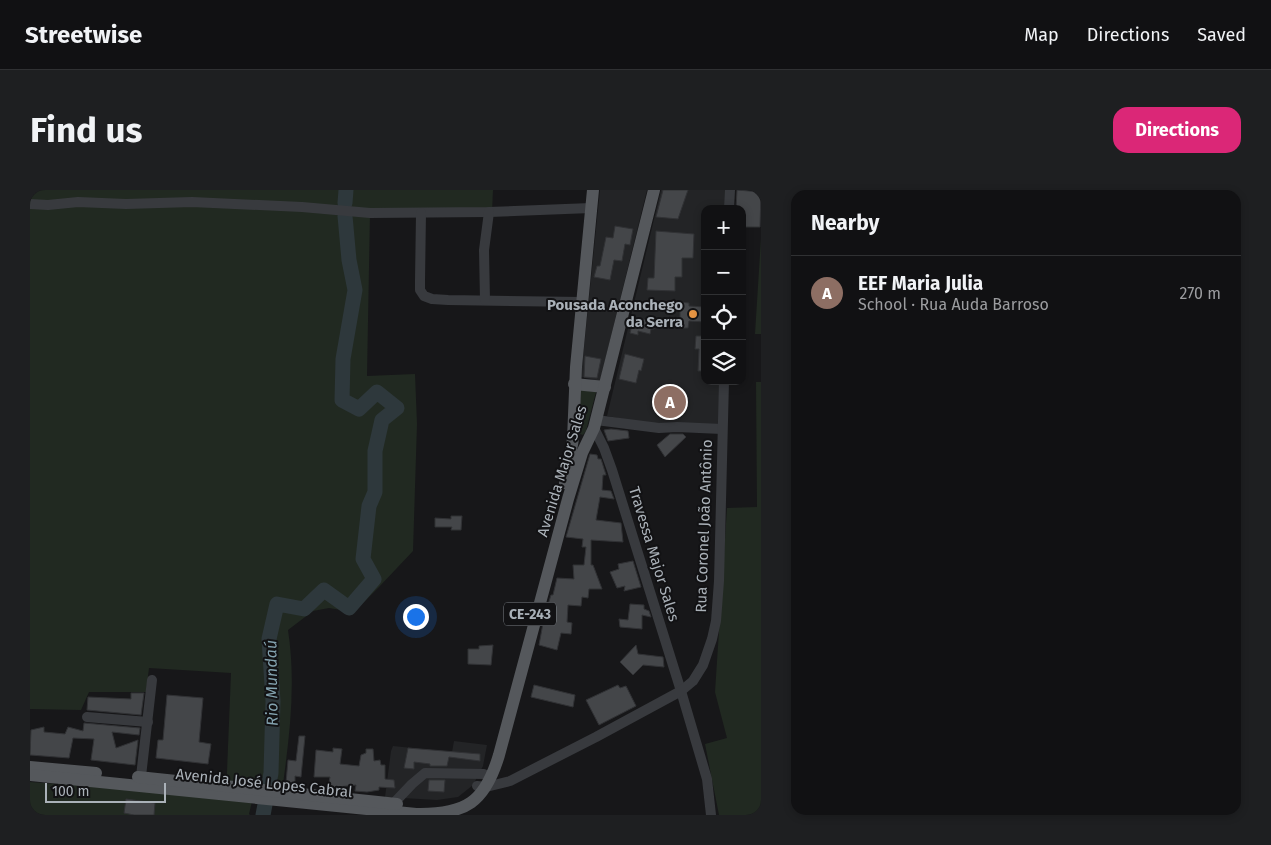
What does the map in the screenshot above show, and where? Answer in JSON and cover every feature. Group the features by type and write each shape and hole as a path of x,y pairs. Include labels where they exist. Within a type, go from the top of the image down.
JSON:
{"main road":[{"name":"CE-243","path":"573,438 574,384 593,190"},
{"name":"Avenida Major Sales","path":"482,782 493,752 553,543 586,442 595,424 654,190"},
{"path":"574,384 604,387"},
{"name":"Avenida Major Sales","path":"553,543 573,438"},
{"path":"573,438 586,442"},
{"name":"Avenida José Lopes Cabral","path":"30,767 83,776 393,808 452,804 467,797 482,782"},
{"name":"Avenida José Lopes Cabral","path":"30,775 83,776"}],"street":[{"path":"729,205 730,190"},
{"path":"30,204 192,202 302,207 370,213 490,212 591,208"},
{"path":"485,300 484,250 490,212"},
{"path":"421,213 420,290 424,296 432,299 448,300 582,302"},
{"name":"Rua Coronel João Antônio","path":"393,808 412,784 425,773 482,782 510,781 681,691 692,681 703,665 716,621 719,580 724,385"},
{"path":"595,424 653,428 722,429"},
{"name":"Travessa Major Sales","path":"595,424 612,470 681,691 707,779 711,815"},
{"path":"140,782 152,680"},
{"path":"87,716 148,722"}],"shaded area":[{"path":"30,190 493,190 492,212 370,213 367,376 415,374 417,424 413,551 354,612 329,608 313,611 288,630 292,688 290,727 283,784 258,776 250,815 30,815 30,782 226,796 231,673 149,668 146,692 89,692 81,710 30,709"},
{"path":"600,190 647,190 600,381 581,377"},
{"path":"661,190 726,190 725,205 701,205 701,385 720,385 719,427 667,427 607,416"},
{"path":"761,238 761,334 755,334"},
{"path":"756,382 761,382 761,815 719,815 705,744 727,738 715,692 727,508 757,507"},
{"path":"581,390 596,392 586,431 583,435 578,431"},
{"path":"454,741 487,745 483,766 473,785 458,797 437,800 385,797 393,746 452,752"}],"building":[{"path":"663,190 688,190 678,219 656,217"},
{"path":"737,190 761,192 760,227 746,227 746,205 736,205"},
{"path":"615,226 633,229 630,245 625,244 622,261 614,260 610,280 594,277 597,266 600,266 606,237 613,238"},
{"path":"656,231 694,234 693,258 682,258 682,277 675,277 675,291 647,290 648,278 654,278"},
{"name":"Pousada Aconchego da Serra","path":"680,302 689,303 689,306 701,307 701,322 689,321 688,328 680,328"},
{"path":"634,318 656,321 654,329 651,329 650,334 638,331 638,335 630,333"},
{"path":"696,336 701,336 701,371 698,371 699,349 695,349"},
{"path":"625,354 644,359 636,383 619,379"},
{"path":"585,356 601,359 597,378 584,377"},
{"path":"604,430 628,431 629,438 608,441"},
{"path":"670,434 683,434 686,437 665,457 657,445"},
{"path":"590,454 597,455 598,459 601,459 606,475 603,475 602,490 611,491 614,499 600,497 596,520 621,523 623,542 591,540 591,565 593,565 602,589 589,589 588,598 582,597 581,606 568,605 567,622 572,623 571,634 561,633 557,650 539,645 544,618 557,578 574,579 573,565 584,565 586,547 582,547 583,539 566,537"},
{"path":"451,516 462,516 461,530 451,530 452,527 435,527 435,518 451,519"},
{"path":"633,561 641,587 624,591 625,586 617,588 610,572 619,569 618,564"},
{"path":"630,604 644,605 644,609 649,611 651,617 642,615 642,629 620,627 619,619 628,620"},
{"path":"493,645 491,665 468,664 468,649 479,649 479,646"},
{"path":"636,645 638,654 663,657 664,667 643,665 633,675 620,662"},
{"path":"534,685 575,695 573,707 531,697"},
{"path":"618,685 620,688 626,686 636,706 599,725 586,700"},
{"path":"131,693 144,693 141,715 87,710 88,697 131,699"},
{"path":"167,695 203,698 199,742 211,744 208,764 156,758 158,740 163,740"},
{"path":"84,723 140,728 139,735 112,732 116,748 138,740 135,765 91,760 94,739 73,738 69,758 30,755 31,730 44,727 44,732 65,734 68,727 83,731"},
{"path":"299,736 305,736 301,777 295,776 295,783 286,783 288,760 296,761"},
{"path":"333,748 342,749 340,764 359,766 361,755 366,753 366,749 373,749 374,761 380,760 381,765 385,765 385,779 394,780 395,788 379,787 379,790 367,792 355,791 356,785 328,788 330,777 314,777 316,750 333,752"},
{"path":"408,748 480,754 480,761 449,757 447,766 430,766 430,764 414,762 414,769 404,768"},
{"path":"429,780 445,780 444,792 428,791"},
{"path":"126,799 155,803 154,815 124,813"}],"waterway":[{"name":"Rio Mundaú","path":"345,203 346,190"},
{"name":"Rio Mundaú","path":"263,815 271,773 273,701 269,639 277,604 304,609 324,590 349,608 374,579 363,559 369,506 375,492 375,451 382,420 397,408 377,392 359,409 342,400 343,359 355,290 349,260 345,216"}],"place":[{"name":"Pousada Aconchego da Serra","path":"693,314"},
{"name":"EEF Maria Julia","path":"670,402"}]}
